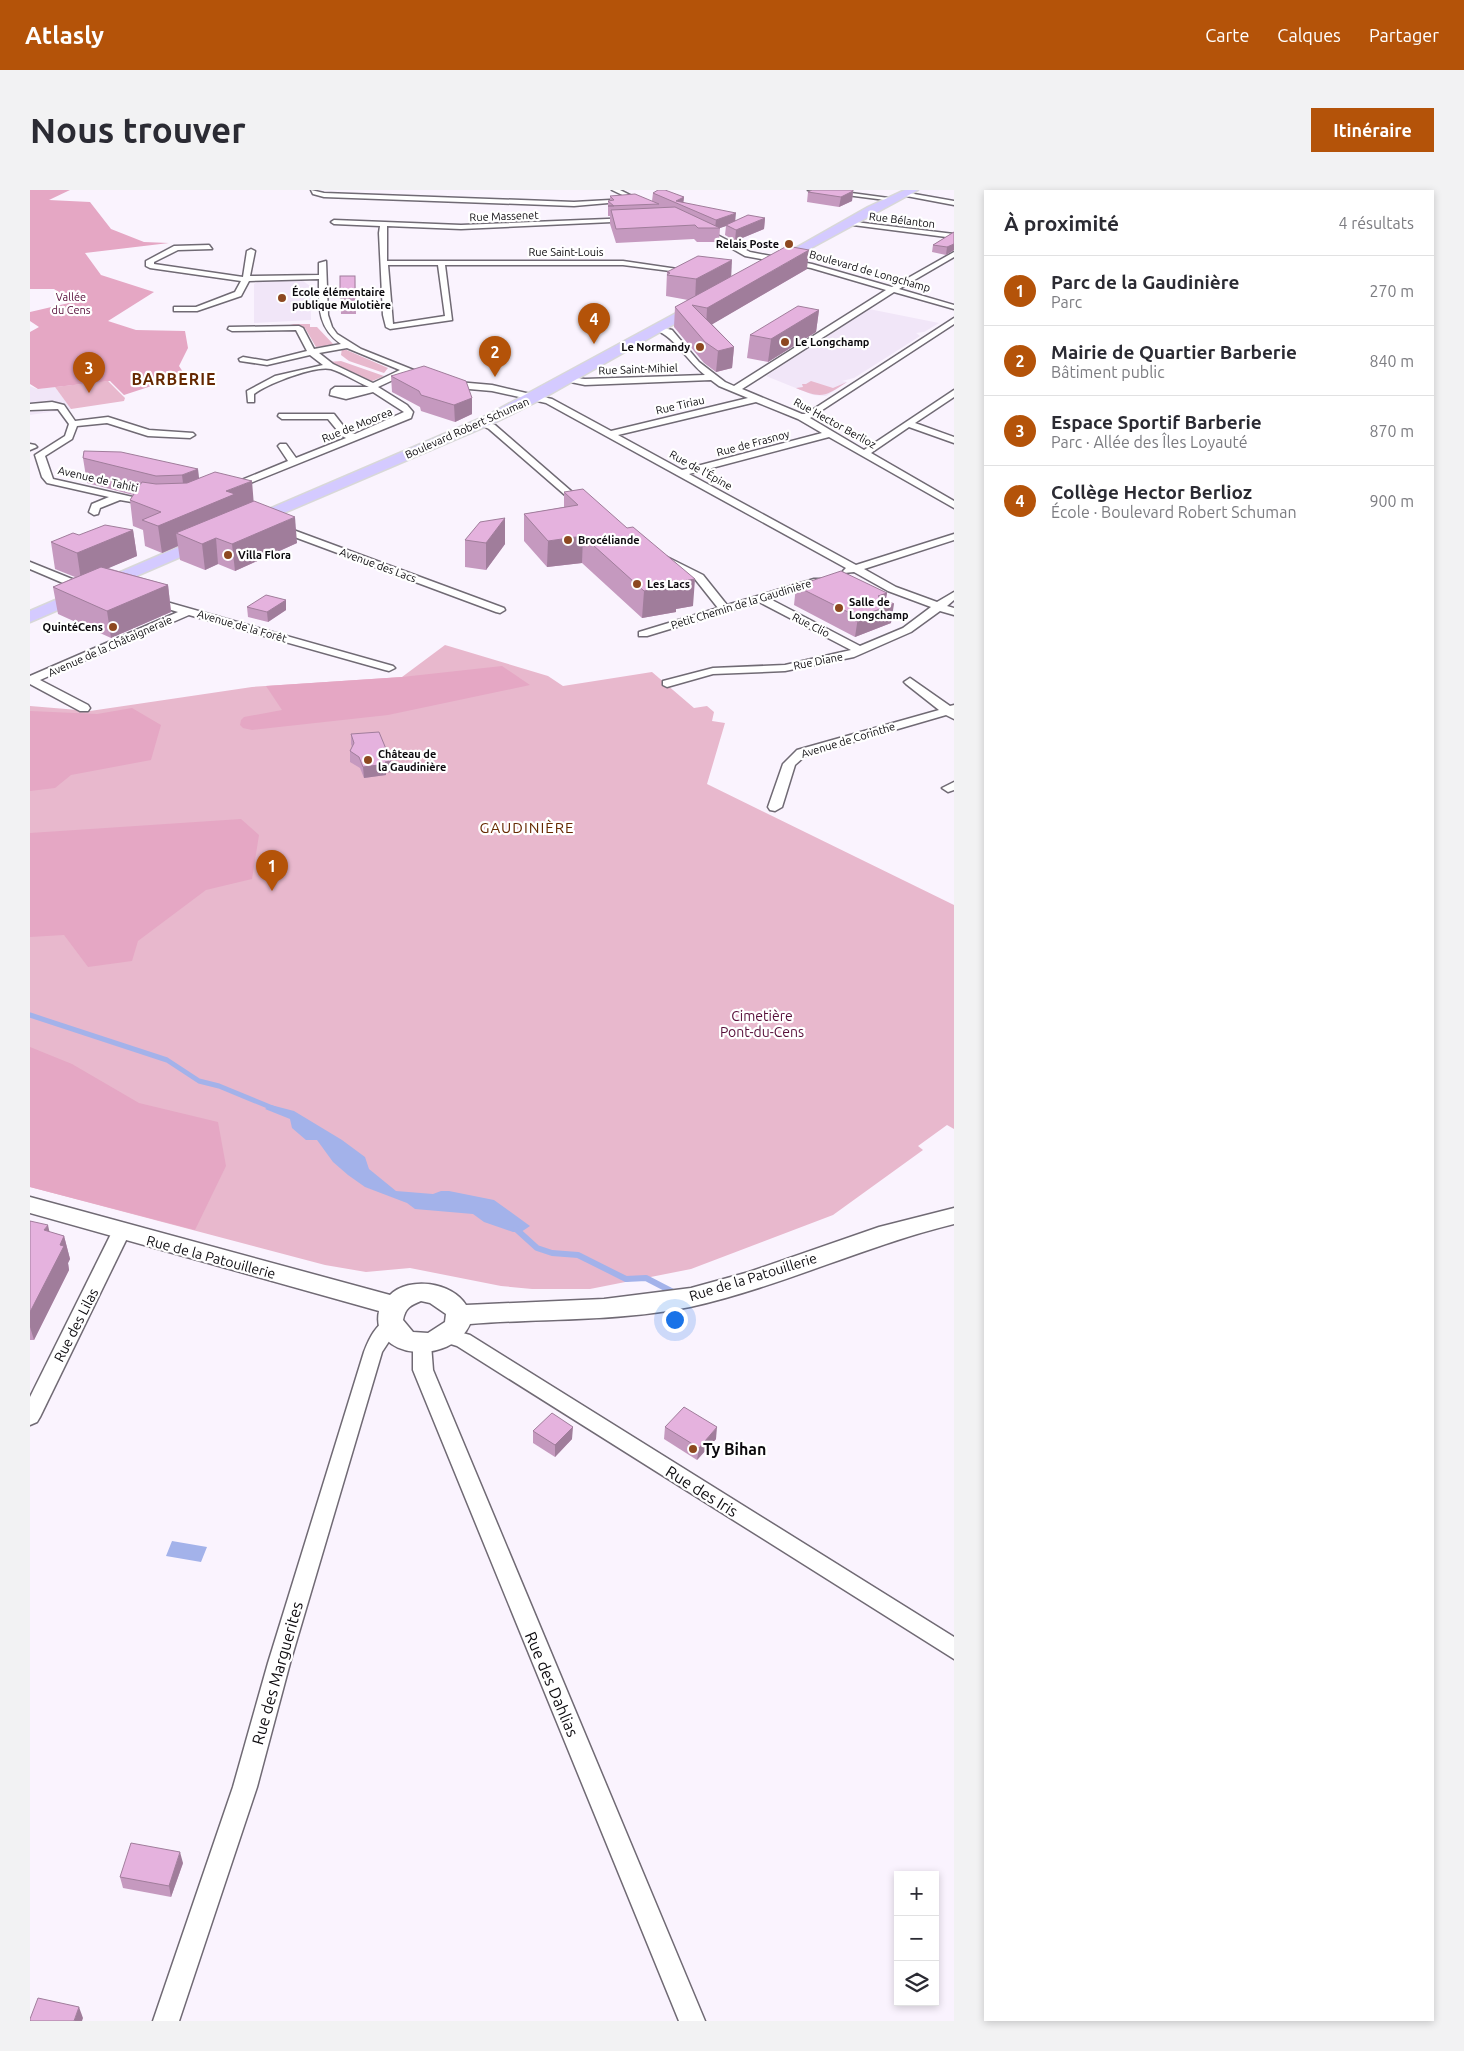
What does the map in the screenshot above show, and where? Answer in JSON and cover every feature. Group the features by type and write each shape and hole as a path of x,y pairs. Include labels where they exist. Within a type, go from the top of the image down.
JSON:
{"main road":[{"path":"755,274 847,222 903,194"},
{"name":"Boulevard Robert Schuman","path":"30,616 484,422 533,398 714,297"}],"street":[{"path":"314,190 315,193 324,195 574,204 638,201"},
{"path":"615,190 648,205"},
{"path":"811,190 903,194 954,204"},
{"name":"Rue Massenet","path":"334,222 483,227 643,220"},
{"name":"Rue Bélanton","path":"847,222 954,236"},
{"path":"384,225 382,233 388,322 390,327 449,318 441,263"},
{"name":"Boulevard de Longchamp","path":"692,225 718,234 743,252 812,266 954,307"},
{"path":"209,247 177,248 150,261 150,266 168,270 246,279 323,277"},
{"path":"177,308 197,309 235,296 242,290 246,279 251,252"},
{"path":"733,390 743,386 954,254"},
{"path":"940,262 954,265"},
{"name":"Rue de l'Épine","path":"323,263 328,329 348,345 406,372 472,392 505,392 549,401 900,593 938,608 954,612"},
{"name":"Rue Saint-Louis","path":"384,263 623,263 706,273"},
{"path":"801,418 808,416 954,320"},
{"path":"232,329 298,328 312,352"},
{"name":"Rue Hector Berlioz","path":"659,328 672,335 696,364 711,377 733,390 801,418 954,505"},
{"path":"243,359 262,363 273,362 348,345"},
{"name":"Rue de Moorea","path":"220,490 356,438 409,414 406,408 373,388 330,366 312,352"},
{"path":"251,400 250,394 255,389 274,380 330,366"},
{"path":"357,392 373,388 406,372"},
{"name":"Rue Saint-Mihiel","path":"565,380 584,382 711,377"},
{"path":"864,454 954,393"},
{"name":"Rue Tiriau","path":"610,434 756,398"},
{"path":"944,399 954,402"},
{"path":"30,406 52,405 61,407 73,424"},
{"path":"282,416 331,416 345,434 356,438"},
{"path":"73,424 108,420 148,433 190,435"},
{"path":"484,422 592,514"},
{"path":"44,469 40,457 42,453 69,437 73,424"},
{"path":"908,424 927,429 954,440"},
{"name":"Rue de Frasnoy","path":"682,473 829,434"},
{"path":"939,446 954,440"},
{"path":"283,446 290,459 296,462"},
{"name":"Avenue de Tahiti","path":"31,469 44,469 47,478 53,482 165,506"},
{"path":"94,512 95,506 118,497"},
{"name":"Avenue des Lacs","path":"256,519 500,610"},
{"name":"Petit Chemin de la Gaudinière","path":"643,634 724,608 762,599 954,536"},
{"path":"652,555 698,578 724,608"},
{"path":"30,565 74,584 95,589 109,588 119,591"},
{"name":"Avenue de la Forêt","path":"133,595 389,668"},
{"name":"Rue Diane","path":"667,683 713,671 785,668 822,662 861,651 907,630 954,595"},
{"name":"Rue Clio","path":"762,599 861,651"},
{"name":"Avenue de la Châtaigneraie","path":"84,708 31,680 188,611"},
{"path":"910,682 952,712"},
{"name":"Avenue de Corinthe","path":"775,807 788,764 801,753 952,712"},
{"name":"Rue de la Patouillerie","path":"30,1205 392,1316"},
{"name":"Rue de la Patouillerie","path":"453,1325 674,1301 744,1282 891,1232 954,1216"},
{"name":"Rue des Lilas","path":"30,1417 121,1232"},
{"path":"431,1292 449,1300 453,1325 431,1343 422,1344 402,1339 392,1316 410,1295 431,1292"},
{"name":"Rue des Marguerites","path":"166,2021 245,1787 279,1662 374,1352 392,1316"},
{"name":"Rue des Iris","path":"453,1325 463,1340 954,1649"},
{"name":"Rue des Dahlias","path":"422,1344 423,1370 692,2021"}],"shaded area":[{"name":"École élémentaire publique Mulotière","path":"259,281 303,281 310,286 311,320 254,323 254,284"},
{"path":"869,309 939,323 924,332 916,333 920,336 854,378 842,381 847,382 826,396 813,395 766,376"},
{"path":"30,386 37,389 55,387 71,409 30,415"}],"green space":[{"name":"Vallée du Cens","path":"30,190 70,190 49,200 90,202 111,229 144,242 169,243 85,253 101,275 154,292 108,321 136,330 185,331 188,348 179,366 185,375 124,395 110,381 38,389 30,384 30,332 39,327 30,321 30,312 73,302 54,289 30,289"},
{"path":"290,324 310,324 310,327 317,327 334,345 316,347 305,328"},
{"path":"342,348 388,368 384,373 349,361 341,355"},
{"path":"341,361 384,376 370,382 328,362"},
{"path":"108,381 125,398 124,401 71,409 55,387"},
{"path":"811,381 833,388 847,382 823,395 812,394 796,388 803,387 802,384"},
{"name":"Cimetière Pont-du-Cens","path":"445,645 548,676 563,686 652,672 694,708 707,706 714,712 712,721 725,723 707,784 954,905 954,1129 947,1125 918,1146 923,1150 833,1215 691,1269 590,1289 532,1289 501,1286 410,1268 366,1272 325,1265 30,1187 30,706 90,711 252,687 402,677"},
{"path":"502,666 530,685 388,715 252,730 243,728 240,725 244,717 282,710 266,686 402,677"},
{"path":"132,708 161,725 151,760 71,775 55,788 30,791 30,711 97,714"},
{"path":"241,819 259,835 252,879 206,890 138,941 132,961 88,967 64,935 30,937 30,833"},
{"path":"30,1047 72,1064 139,1103 218,1122 226,1166 195,1230 30,1187"}],"water":[{"path":"271,1105 294,1111 342,1140 365,1157 369,1169 396,1191 433,1194 449,1191 494,1200 530,1226 521,1232 513,1232 484,1222 473,1214 415,1209 407,1203 365,1187 333,1162 317,1140 306,1140 292,1128 290,1119 265,1109"},
{"path":"172,1541 207,1547 201,1562 166,1556"}],"building":[{"path":"658,190 665,190 684,197 676,201 736,213 716,220 653,193"},
{"path":"812,190 853,191 841,197 808,192"},
{"path":"635,194 659,204 614,206 608,201 614,200 610,196"},
{"path":"675,207 720,228 698,228 695,225 616,229 611,210"},
{"path":"748,215 765,218 736,230 726,225"},
{"path":"954,232 954,244 947,247 933,245"},
{"path":"787,246 809,250 707,308 692,305 734,347 718,351 705,342 675,307"},
{"path":"698,256 732,260 696,279 667,275 670,273 667,272"},
{"path":"340,276 355,276 355,292 340,292"},
{"path":"798,306 819,310 771,339 750,335"},
{"path":"424,366 466,381 472,398 454,405 421,395 419,391 391,376"},
{"path":"84,451 121,452 198,469 182,475 156,476 83,458"},
{"path":"215,472 252,481 226,491 235,494 158,526 142,520 161,512 130,500 142,482 156,484 187,483"},
{"path":"583,489 627,528 633,527 695,579 676,582 678,585 644,591 583,536 548,541 524,514 578,505 564,492"},
{"path":"254,501 295,517 232,544 216,538 202,544 176,533"},
{"path":"505,518 486,543 465,540 480,522"},
{"path":"105,525 133,530 77,553 51,542 73,533 79,535"},
{"path":"101,567 168,585 107,611 53,587"},
{"path":"841,571 887,593 878,596 894,604 858,617 796,586"},
{"path":"266,595 286,600 267,612 247,607"},
{"path":"379,732 391,761 385,762 386,764 363,767 359,757 350,751 354,743 351,734"},
{"path":"30,1221 48,1225 44,1230 64,1236 60,1245 64,1246 30,1312"},
{"path":"684,1407 717,1427 699,1448 665,1427"},
{"path":"552,1413 573,1427 555,1445 533,1431"},
{"path":"131,1843 180,1852 169,1886 120,1877"},
{"path":"38,1998 79,2007 74,2021 30,2021"}],"waterway":[{"path":"30,1015 167,1060 199,1081 219,1086 275,1109"},
{"path":"516,1229 537,1248 552,1253 578,1255 626,1279 646,1278 673,1292"}],"place":[{"name":"Relais Poste","path":"789,244"},
{"name":"École élémentaire publique Mulotière","path":"282,298"},
{"name":"Le Longchamp","path":"785,342"},
{"name":"Collège Hector Berlioz","path":"594,344"},
{"name":"Le Normandy","path":"700,347"},
{"name":"Mairie de Quartier Barberie","path":"495,377"},
{"name":"Espace Sportif Barberie","path":"89,393"},
{"name":"Brocéliande","path":"568,540"},
{"name":"Villa Flora","path":"228,555"},
{"name":"Les Lacs","path":"637,584"},
{"name":"Salle de Longchamp","path":"839,608"},
{"name":"QuintéCens","path":"113,627"},
{"name":"Château de la Gaudinière","path":"368,760"},
{"name":"Parc de la Gaudinière","path":"272,891"},
{"name":"Ty Bihan","path":"693,1449"}],"district":[{"name":"BARBERIE","path":"174,379"},
{"name":"GAUDINIÈRE","path":"527,828"}]}
